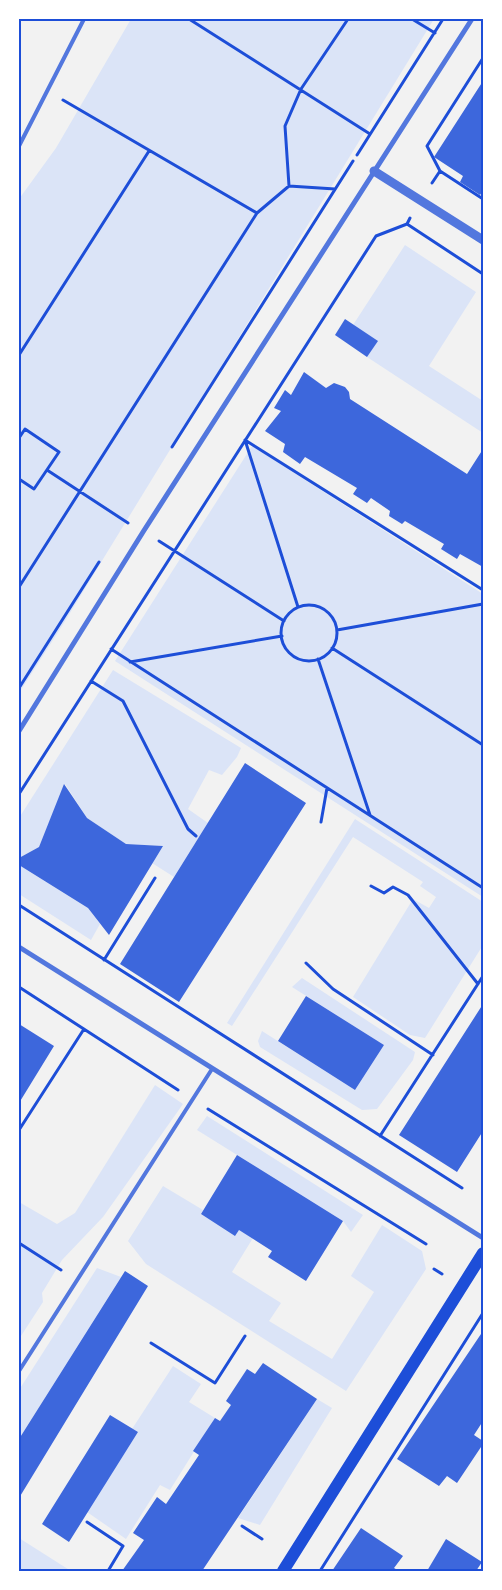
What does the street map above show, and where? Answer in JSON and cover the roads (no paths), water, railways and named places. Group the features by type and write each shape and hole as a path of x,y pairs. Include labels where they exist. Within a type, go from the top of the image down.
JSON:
{"main road":[{"path":"283,1571 483,1253"}],"street":[{"path":"19,731 143,532 472,19"},
{"path":"374,171 483,240"},
{"path":"19,947 483,1238"}],"lane":[{"path":"19,146 84,19"},
{"path":"19,1370 212,1069"}]}
